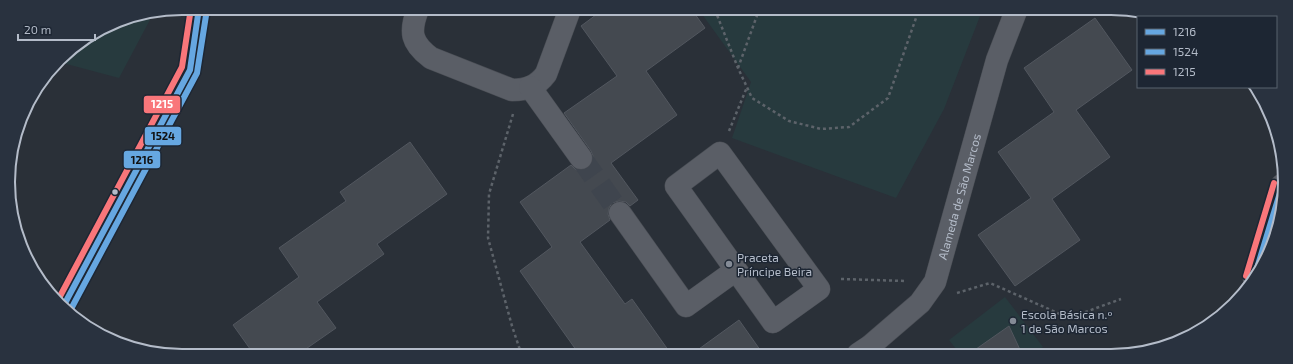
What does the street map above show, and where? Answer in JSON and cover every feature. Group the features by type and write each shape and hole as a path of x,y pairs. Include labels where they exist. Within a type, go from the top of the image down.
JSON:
{"street":[{"path":"66,302 190,70 198,15"},
{"path":"416,15 412,32 415,41 431,58 512,90 525,89 540,82 546,74 568,15"},
{"name":"Alameda de São Marcos","path":"866,349 920,303 935,282 996,60 1014,15"},
{"path":"525,89 581,158"},
{"path":"720,153 819,289 773,322 736,270 676,186 720,153"},
{"path":"1270,233 1277,206"},
{"path":"620,213 686,306 736,270"}],"path":[{"path":"717,15 738,68 752,98 789,121 821,129 849,127 888,98 916,15"},
{"path":"738,68 757,15"},
{"path":"720,153 747,87"},
{"path":"520,349 488,238 489,194 525,89"},
{"path":"819,289 842,279 935,282"},
{"path":"955,293 990,283 1069,318 1121,299"}],"green space":[{"path":"703,15 980,15 944,109 896,198 732,138 751,82"},
{"path":"151,18 119,78 65,63 72,56 98,37 128,24"},
{"path":"1005,297 1043,347 1040,349 956,349 949,340"}],"building":[{"path":"596,15 696,15 705,28 646,71 677,115 611,163 638,200 630,206 626,202 619,201 612,203 608,214 610,220 580,242 625,304 632,299 667,349 575,349 520,271 552,247 520,202 571,165 576,170 583,170 589,168 592,163 593,156 591,151 564,113 617,76 581,26"},
{"path":"1095,18 1132,70 1076,110 1110,157 1052,199 1080,240 1015,286 978,235 1031,198 998,152 1054,112 1024,68"},
{"path":"410,142 447,194 377,244 384,254 317,302 336,328 306,349 250,349 233,325 299,277 279,248 346,201 340,192"},
{"path":"739,320 759,349 699,349"},
{"path":"1009,326 1020,349 976,349"}],"tunnel":[{"path":"581,158 620,213"}],"transit line":[{"name":"1215","path":"60,296 182,67 190,15"},
{"name":"1216","path":"66,302 190,70 198,15"},
{"name":"1524","path":"72,308 197,73 206,15"},
{"name":"1215","path":"1246,276 1274,183"},
{"name":"1216","path":"1260,258 1277,202"}],"place":[{"name":"Praceta Príncipe Beira","path":"729,264"},
{"name":"Escola Básica n.º 1 de São Marcos","path":"1013,321"}]}
